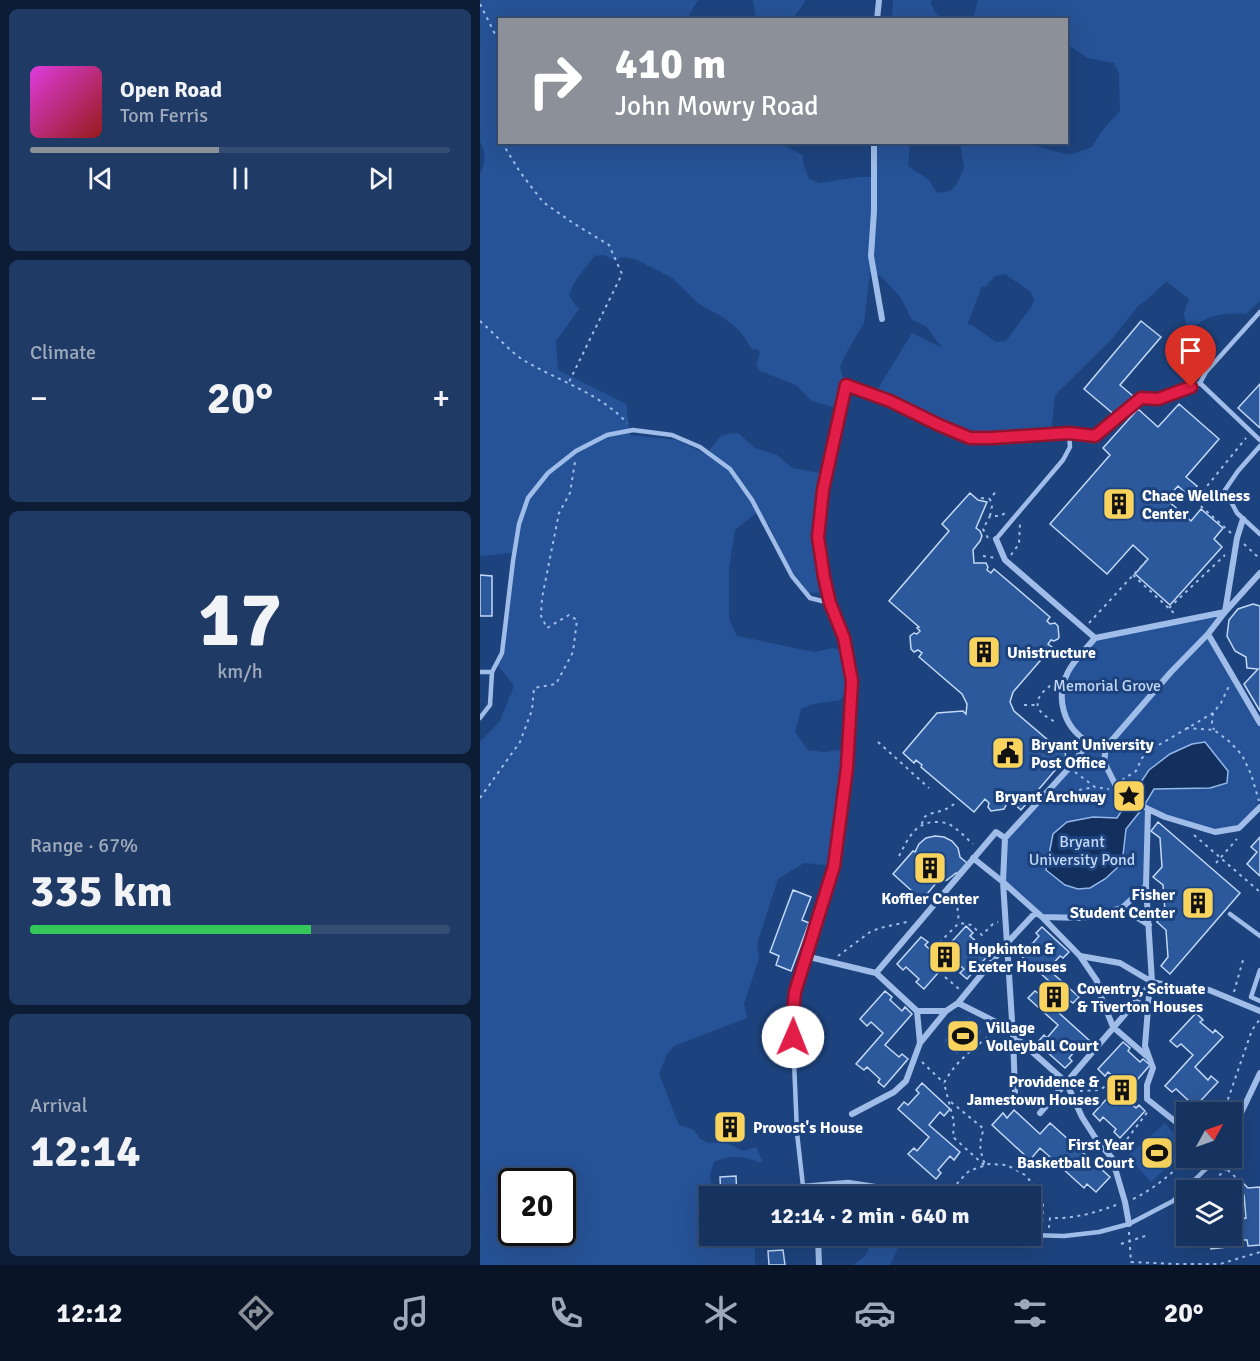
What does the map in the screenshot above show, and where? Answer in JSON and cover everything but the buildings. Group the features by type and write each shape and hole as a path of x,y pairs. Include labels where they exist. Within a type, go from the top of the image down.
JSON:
{"street":[{"path":"877,18 879,0"},
{"path":"874,144 871,256 882,318"},
{"path":"1225,612 1236,545 1243,519"},
{"path":"996,539 1005,560 1095,638"},
{"path":"1260,573 1106,747 1104,762 1116,787 1148,809 1165,817 1215,832 1239,828 1260,805"},
{"path":"1106,747 1089,742 1071,728 1062,708 1062,685 1069,669 1095,638 1225,612"},
{"path":"1208,634 1260,723"},
{"path":"1015,1092 1008,942 1002,882 1005,838 1070,767 1089,742"},
{"path":"1148,809 1146,886 1152,982 1145,1046 1153,1068 1147,1084 1147,1099 1176,1122"},
{"path":"876,973 996,832 1005,838"},
{"path":"973,858 1042,917 1080,956 1097,981 1113,1027 1150,1059"},
{"path":"1042,917 1084,918 1122,908 1146,886"},
{"path":"1122,908 1149,925"},
{"path":"852,1114 894,1092 906,1081 921,1043 946,1011 958,1003 1036,912"},
{"path":"805,956 876,973 917,1011 921,1043"},
{"path":"1080,956 1120,963 1152,982 1209,990 1260,1011"},
{"path":"1040,1113 1152,982"},
{"path":"958,1003 1002,1025 1066,1082 1082,1117 1098,1142 1112,1158 1129,1224"},
{"path":"917,1011 946,1011"},
{"path":"1242,1111 1260,1073"},
{"path":"818,1246 819,1265"}],"lane":[{"path":"874,1186 848,1182 803,1186 796,1133 793,1012 795,992 834,866 847,768 850,725 852,681 844,638 830,603 818,537 823,490 846,385 890,401 970,438 1069,433 1095,436 1141,398 1158,399 1200,382 1206,372 1260,312"},
{"path":"1200,382 1260,440"},
{"path":"480,718 490,705 492,672 502,652 514,552 519,524 528,498 548,473 576,451 607,435 633,430 672,435 700,447 730,469 752,500 792,576 810,598 830,603"},
{"path":"996,539 1063,460 1070,447 1069,433"},
{"path":"1260,446 1225,490 1238,513 1260,534"},
{"path":"480,672 492,672"},
{"path":"1230,914 1260,936"},
{"path":"1260,970 1251,997 1260,1001"},
{"path":"1041,1235 1076,1235 1129,1224 1173,1201 1206,1168"}],"path":[{"path":"480,4 498,40"},
{"path":"505,144 504,146 520,172 543,202 609,245 622,274 568,384"},
{"path":"480,321 522,359 618,413 633,430"},
{"path":"480,798 520,742 532,710 534,688 556,684 573,652 577,620 569,615 547,628 540,616 559,513 570,493 576,451"},
{"path":"990,499 997,490"},
{"path":"981,498 990,499"},
{"path":"990,499 992,506 990,516"},
{"path":"983,556 1005,560 1014,552 1019,544 1021,521"},
{"path":"1169,608 1236,545"},
{"path":"1084,629 1148,559"},
{"path":"1133,575 1183,620"},
{"path":"1070,767 1095,787 1102,789 1116,787 1136,771 1142,758 1152,749 1213,713 1221,703 1233,678"},
{"path":"1062,685 1054,683 1047,688 1040,695 1037,705 1040,713 1048,718 1058,723 1068,721"},
{"path":"1024,705 1037,705"},
{"path":"1213,713 1214,730"},
{"path":"1186,728 1214,730 1230,742 1242,755 1251,774 1260,805"},
{"path":"878,742 929,788"},
{"path":"1044,796 1095,787"},
{"path":"922,825 923,818 927,815 948,809 955,803"},
{"path":"1179,821 1260,892"},
{"path":"899,856 917,827 927,822 951,825 980,850"},
{"path":"1216,862 1237,839"},
{"path":"955,881 959,923"},
{"path":"959,923 971,925 982,935 993,924 1006,918"},
{"path":"829,963 870,932 921,920"},
{"path":"934,948 959,923"},
{"path":"1232,999 1243,960"},
{"path":"945,977 965,994"},
{"path":"1227,1102 1252,1030 1260,1019"},
{"path":"944,1083 959,1062 1002,1025"},
{"path":"915,1056 944,1083 954,1122 952,1137 985,1166"},
{"path":"1070,1091 1100,1090 1108,1084"},
{"path":"1112,1158 1143,1120 1150,1108 1147,1099"},
{"path":"949,1100 984,1129 980,1139 985,1166"},
{"path":"1214,1180 1226,1169 1244,1141"},
{"path":"956,1186 969,1171 989,1164 1007,1165 1025,1175 1040,1192 1043,1205 1042,1227 1049,1227 1050,1218 1063,1219 1093,1213 1125,1202 1148,1191 1178,1168"},
{"path":"1226,1169 1238,1180"},
{"path":"1129,1224 1131,1262 1220,1264 1260,1252"},
{"path":"1121,1244 1148,1235"}],"green space":[{"path":"480,0 698,0 688,18 498,18 498,144 781,144 803,155 803,163 809,179 819,183 873,177 875,144 910,144 908,166 929,180 937,193 950,191 956,185 964,168 960,144 1031,144 1070,155 1092,147 1101,132 1120,111 1119,74 1114,63 1088,58 1068,47 1068,18 967,18 974,15 978,0 1260,0 1260,301 1246,314 1215,316 1187,331 1184,313 1189,299 1167,282 1138,306 1111,340 1055,395 1051,433 980,435 942,419 939,425 874,395 912,333 942,348 927,327 912,320 901,298 881,276 870,273 864,323 840,367 846,386 837,408 812,401 796,385 760,371 756,364 760,354 758,350 752,349 740,331 724,318 699,304 671,277 635,259 622,257 615,261 604,255 594,256 574,283 569,295 579,309 556,341 558,370 626,404 630,435 677,440 706,454 722,435 738,433 755,448 777,455 792,468 825,474 816,524 823,592 809,593 789,567 769,525 756,513 735,530 729,568 729,619 737,636 814,652 833,648 844,651 848,692 840,700 813,704 801,709 795,732 808,750 824,752 839,750 848,754 841,792 834,866 804,863 778,879 757,944 759,958 744,1004 747,1018 674,1046 667,1054 659,1074 679,1125 694,1130 700,1139 709,1143 724,1142 743,1151 756,1147 762,1160 761,1163 743,1157 726,1158 714,1162 710,1174 712,1186 699,1186 699,1246 755,1246 755,1265 480,1265 480,741 500,721 514,686 497,664 503,651 512,553 480,556 480,173 484,157 480,142","holes":["1005,274 1031,292 1034,300 1006,341 996,342 968,323 982,286 985,287 995,276"]},
{"path":"753,0 806,0 794,18 756,18"},
{"path":"893,0 932,0 931,4 937,15 950,18 892,18"},
{"path":"1225,612 1208,634 1260,723 1260,800 1239,828 1215,832 1148,810 1146,886 1122,908 1084,918 1042,917 1003,882 1005,838 1089,742 1103,745 1071,728 1062,708 1069,669 1095,638"},
{"name":"Village Volleyball Court","path":"969,1017 982,1032 957,1055 944,1040"},
{"name":"First Year Basketball Court","path":"1165,1123 1176,1136 1176,1159 1151,1182 1128,1156"},
{"path":"871,1246 899,1246 890,1265 853,1265 865,1256"}],"shaded area":[{"path":"1205,742 1228,771 1227,783 1210,788 1154,789 1126,829 1123,855 1118,867 1105,879 1090,888 1078,889 1065,885 1046,870 1053,834 1067,822 1093,817 1117,818 1149,770 1170,754 1192,744"}],"place":[{"name":"Chace Wellness Center","path":"1119,504"},
{"name":"Unistructure","path":"984,652"},
{"name":"Bryant University Post Office","path":"1008,753"},
{"name":"Bryant Archway","path":"1129,796"},
{"name":"Koffler Center","path":"930,868"},
{"name":"Fisher Student Center","path":"1198,903"},
{"name":"Hopkinton & Exeter Houses","path":"945,957"},
{"name":"Coventry, Scituate & Tiverton Houses","path":"1054,997"},
{"name":"Village Volleyball Court","path":"963,1036"},
{"name":"Providence & Jamestown Houses","path":"1122,1090"},
{"name":"Provost's House","path":"730,1127"},
{"name":"First Year Basketball Court","path":"1157,1153"}],"route":[{"path":"793,1037 795,992 834,866 847,768 852,681 844,638 830,603 818,537 823,490 846,385 890,401 970,438 1069,433 1095,436 1141,398 1158,399 1191,387"}],"park label":[{"name":"Memorial Grove","path":"1107,685"},
{"name":"Bryant University Pond","path":"1082,850"}]}
